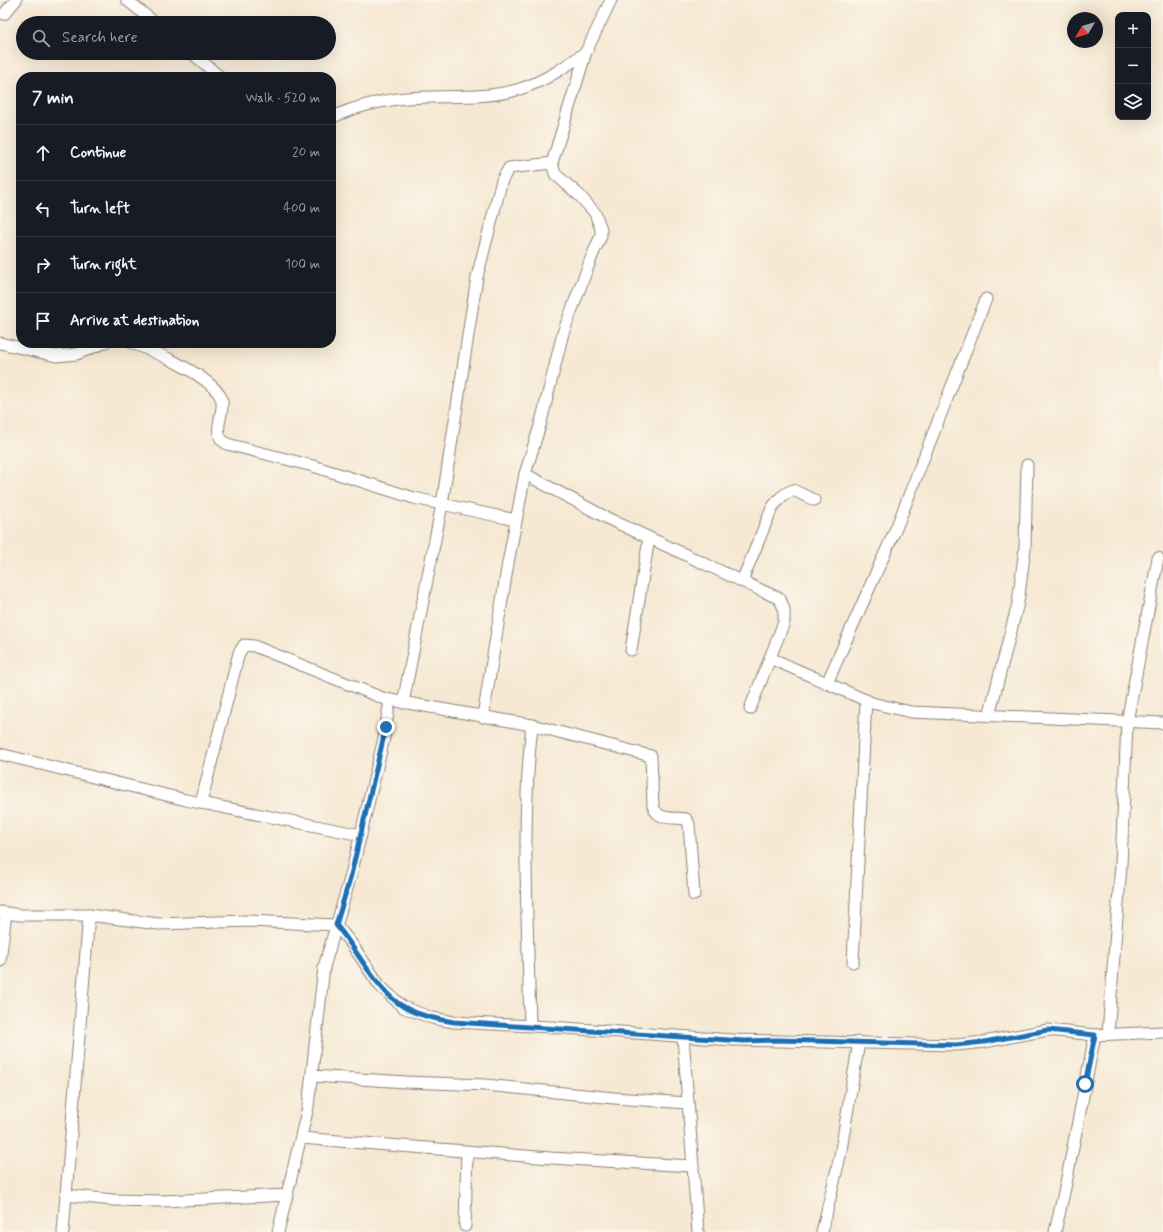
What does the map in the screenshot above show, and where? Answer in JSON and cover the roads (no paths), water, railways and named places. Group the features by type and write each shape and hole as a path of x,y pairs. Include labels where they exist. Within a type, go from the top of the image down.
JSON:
{"street":[{"path":"4,14 16,0"},
{"path":"127,0 146,16"},
{"path":"483,717 516,520 526,474 541,422 563,333 601,236 601,229 595,213 579,195 555,174 552,163 586,52 611,0"},
{"path":"336,116 367,106 406,98 492,94 520,89 551,77 586,52"},
{"path":"200,60 214,72"},
{"path":"403,703 442,504 477,277 502,180 509,168 552,163"},
{"path":"827,683 897,526 986,299"},
{"path":"0,343 16,347"},
{"path":"22,348 56,356 77,354 92,348"},
{"path":"144,348 161,355 188,370 204,380 218,393 222,400 222,406 218,428 220,436 227,444 313,466 386,490 516,520"},
{"path":"989,716 1018,602 1025,548 1027,465"},
{"path":"526,474 608,519 776,597 783,604 784,622 750,709"},
{"path":"742,581 772,508 778,499 783,494 793,490 814,500"},
{"path":"631,650 649,538"},
{"path":"1108,1034 1121,865 1128,722 1158,558"},
{"path":"201,803 239,653 244,645 254,646 390,700 532,725 651,756 654,806 656,813 660,817 686,819 689,824 694,895"},
{"path":"770,658 866,700 911,712 1163,723"},
{"path":"278,1232 308,1107 324,967 361,835 384,738 390,700"},
{"path":"853,962 866,700"},
{"path":"530,1025 527,769 532,725"},
{"path":"0,754 201,803 361,835"},
{"path":"0,962 3,912 89,916 158,924 248,921 336,925 351,943 380,986 403,1007 432,1018 454,1022 530,1025 744,1041 956,1045 984,1042 1048,1030 1095,1035 1163,1032"},
{"path":"64,1232 89,916"},
{"path":"1054,1232 1065,1188 1095,1035"},
{"path":"683,1037 698,1232"},
{"path":"822,1232 840,1156 859,1042"},
{"path":"312,1076 486,1085 614,1098 688,1103"},
{"path":"301,1138 692,1166"},
{"path":"465,1226 467,1151"},
{"path":"66,1195 113,1200 163,1201 288,1195"}]}
